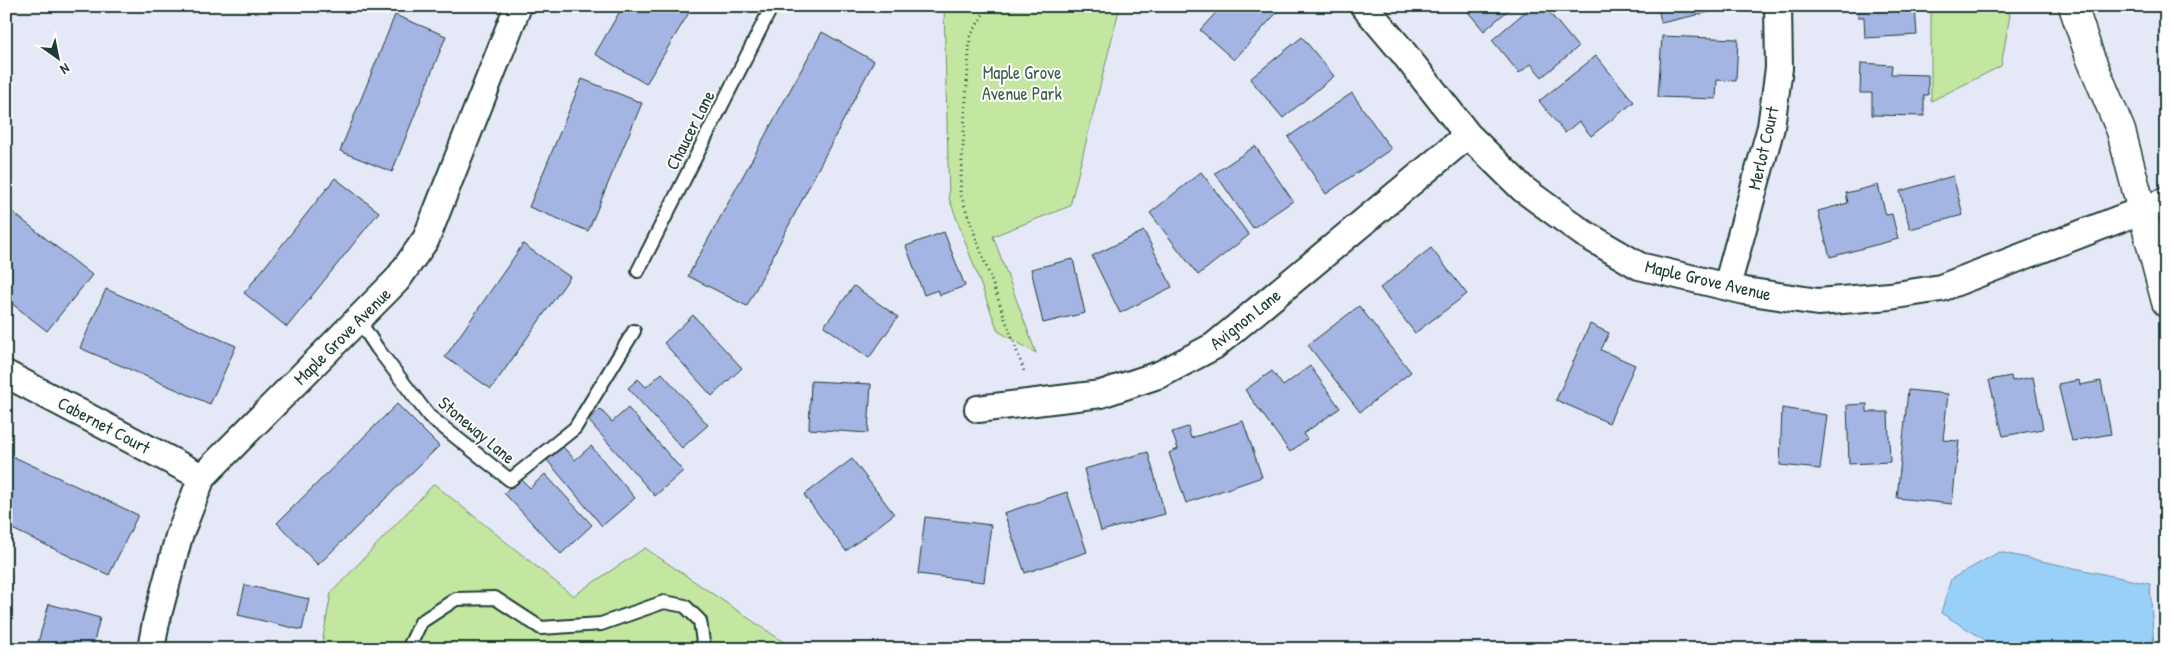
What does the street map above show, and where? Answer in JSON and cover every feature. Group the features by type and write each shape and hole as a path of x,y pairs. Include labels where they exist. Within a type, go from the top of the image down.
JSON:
{"main road":[{"path":"2073,6 2090,57 2154,206 2166,302"}],"street":[{"name":"Maple Grove Avenue","path":"152,649 156,622 179,536 202,477 397,280 426,239 518,6"},
{"name":"Maple Grove Avenue","path":"1364,6 1468,135 1523,189 1583,233 1639,266 1727,286 1818,302 1890,296 1941,288 2154,206"},
{"name":"Merlot Court","path":"1727,286 1771,128 1779,68 1778,6"},
{"name":"Avignon Lane","path":"978,409 1101,394 1161,374 1214,346 1468,135"},
{"name":"Cabernet Court","path":"10,379 202,477"}],"lane":[{"name":"Chaucer Lane","path":"638,271 772,6"},
{"name":"Stoneway Lane","path":"358,319 377,348 429,416 510,480 575,428 634,331"},
{"path":"408,649 421,622 456,599 495,598 541,628 601,624 664,602 685,606 700,621 704,649"}],"path":[{"path":"988,6 970,37 960,193 1034,402"}],"green space":[{"name":"Maple Grove Avenue Park","path":"944,6 1120,6 1070,206 993,236 1036,353 998,331 949,198"},
{"path":"1931,6 2007,6 2010,15 2001,66 1931,101"},
{"path":"434,484 573,596 645,548 794,649 321,649 331,593"}],"water":[{"path":"1999,552 2150,584 2154,649 2000,649 1941,613 1951,579"}],"building":[{"path":"623,6 693,6 646,84 595,54"},
{"path":"1222,6 1277,6 1280,9 1234,60 1200,30"},
{"path":"1463,6 1513,6 1484,31"},
{"path":"1532,6 1544,6 1578,47 1542,77 1531,64 1519,73 1492,40"},
{"path":"1658,6 1732,6 1732,7 1661,23"},
{"path":"1857,6 1915,6 1917,35 1865,38 1864,17 1858,17"},
{"path":"395,15 446,36 392,172 340,151"},
{"path":"822,32 874,61 747,306 688,276"},
{"path":"1662,36 1738,39 1736,81 1717,80 1716,99 1658,97"},
{"path":"1302,37 1334,76 1283,118 1250,79"},
{"path":"1596,56 1634,102 1591,136 1579,121 1565,133 1539,101"},
{"path":"1861,63 1892,65 1891,74 1928,75 1928,95 1924,95 1924,116 1872,115 1872,93 1860,93"},
{"path":"582,79 642,103 588,231 529,207"},
{"path":"1352,93 1391,149 1326,194 1288,137"},
{"path":"1255,146 1293,201 1253,228 1215,173"},
{"path":"1201,172 1249,235 1198,275 1150,213"},
{"path":"1953,176 1963,215 1910,229 1900,191"},
{"path":"335,178 379,212 287,327 244,293"},
{"path":"1878,185 1886,215 1892,214 1898,239 1830,257 1818,211 1848,203 1846,193"},
{"path":"6,207 92,275 47,331 6,299"},
{"path":"1144,231 1172,287 1120,313 1092,256"},
{"path":"944,232 965,286 940,295 938,290 924,295 906,246"},
{"path":"523,244 570,277 491,389 445,357"},
{"path":"1431,248 1467,294 1415,333 1380,288"},
{"path":"1073,259 1085,313 1043,323 1031,269"},
{"path":"854,286 898,317 869,358 824,326"},
{"path":"106,289 236,346 210,404 80,348"},
{"path":"1359,306 1411,372 1360,412 1308,345"},
{"path":"693,315 742,368 712,396 664,343"},
{"path":"1590,324 1609,333 1601,350 1635,365 1609,423 1556,400"},
{"path":"1310,366 1340,408 1303,434 1307,439 1290,452 1245,390 1272,371 1283,386"},
{"path":"662,373 708,425 682,448 628,388 638,379 646,387"},
{"path":"2011,376 2012,381 2033,377 2043,429 2003,436 1989,380"},
{"path":"2079,380 2080,385 2101,381 2111,434 2072,441 2058,384"},
{"path":"811,381 871,384 868,433 809,429"},
{"path":"1908,390 1948,394 1943,440 1959,441 1952,504 1897,498"},
{"path":"397,404 439,446 318,565 277,523"},
{"path":"1867,404 1867,412 1888,412 1890,462 1849,464 1847,405"},
{"path":"628,408 683,471 655,496 588,420 600,409 612,422"},
{"path":"1782,408 1827,415 1820,469 1780,465"},
{"path":"1243,421 1262,477 1186,503 1169,453 1178,449 1172,432 1188,427 1191,438"},
{"path":"591,446 635,498 602,526 547,460 563,447 575,460"},
{"path":"1148,452 1165,514 1101,531 1084,469"},
{"path":"10,455 138,515 109,575 6,526 6,463"},
{"path":"852,459 894,514 846,551 804,495"},
{"path":"545,474 592,525 561,554 504,493 520,478 530,488"},
{"path":"1067,492 1087,552 1025,573 1004,513"},
{"path":"925,517 991,525 984,582 918,574"},
{"path":"245,585 309,599 302,630 238,615"},
{"path":"49,604 100,618 92,649 36,649"}]}
